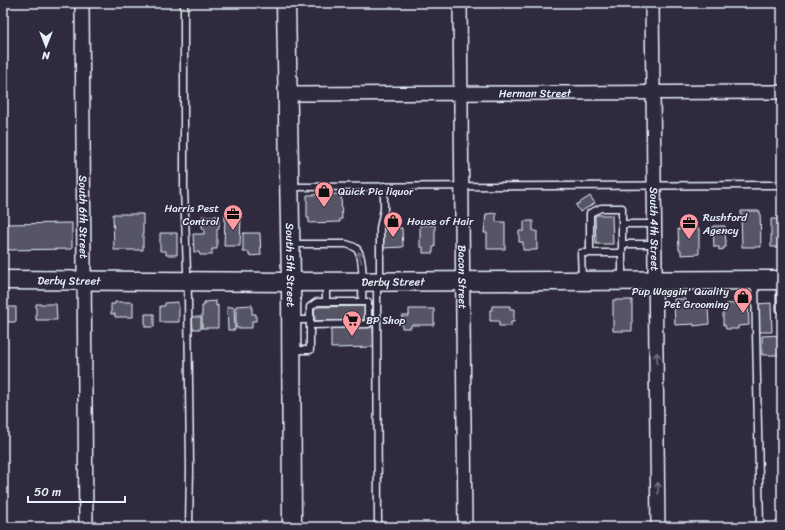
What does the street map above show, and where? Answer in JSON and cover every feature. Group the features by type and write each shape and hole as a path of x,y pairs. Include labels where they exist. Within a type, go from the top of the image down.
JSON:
{"main road":[{"name":"South 5th Street","path":"286,3 292,320 292,527"},
{"name":"Derby Street","path":"3,280 291,282 781,280"}],"street":[{"name":"South 6th Street","path":"82,3 86,527"},
{"name":"Bacon Street","path":"460,3 464,281 465,527"},
{"name":"South 4th Street","path":"652,3 658,527"},
{"name":"Herman Street","path":"288,94 782,92"}],"lane":[{"path":"184,3 184,188 188,281 190,468 189,527"},
{"path":"290,187 782,185"},
{"path":"378,527 373,282 384,209 384,186"},
{"path":"590,253 590,213 601,208 622,208 622,280"},
{"path":"622,224 655,224"},
{"path":"291,244 352,245 360,254 373,282"},
{"path":"622,244 655,244"},
{"path":"582,280 581,253 622,253"},
{"path":"755,280 760,527"},
{"path":"781,280 780,309 782,309"},
{"path":"326,282 326,302"},
{"path":"362,302 373,282"},
{"path":"292,320 310,322 368,324 368,302 317,302 310,307 310,322 310,350 292,350"}],"building":[{"path":"341,194 342,219 340,219 340,222 309,223 309,218 307,218 307,195"},
{"path":"590,196 595,203 580,212 576,205"},
{"path":"741,211 760,211 761,247 742,247"},
{"path":"496,213 496,222 505,222 505,249 487,249 487,233 484,233 486,214"},
{"path":"113,214 143,214 143,250 114,250"},
{"path":"225,215 241,215 240,246 224,246"},
{"path":"595,215 612,215 613,244 596,244"},
{"path":"202,216 219,216 219,229 217,229 217,249 212,249 212,255 200,255 199,252 194,252 193,234 204,234 204,229 202,229"},
{"path":"771,219 782,219 782,247 771,247"},
{"path":"524,221 533,221 533,231 537,231 537,250 523,250 523,242 519,242 519,231 524,231"},
{"path":"72,223 72,249 5,250 5,224"},
{"path":"420,225 435,225 435,247 433,247 433,253 423,253 423,247 420,247"},
{"path":"713,226 725,226 726,247 724,247 724,249 719,250 719,247 714,247"},
{"path":"383,228 402,228 403,247 383,248"},
{"path":"678,229 699,229 699,254 681,255 681,250 679,250"},
{"path":"160,233 177,233 177,255 166,255 166,251 160,251"},
{"path":"243,233 260,233 261,255 249,256 249,252 243,252"},
{"path":"674,299 686,299 686,307 708,308 709,324 694,326 694,324 675,325"},
{"path":"613,300 632,300 632,331 613,331"},
{"path":"216,301 216,306 218,305 218,328 202,328 202,306 204,306 204,302"},
{"path":"115,302 133,302 133,317 115,317 115,314 111,314 111,304 115,304"},
{"path":"178,302 179,322 160,322 160,306 165,306 165,303"},
{"path":"748,303 749,325 738,326 738,329 726,329 725,325 723,325 723,312 725,312 725,304"},
{"path":"771,303 772,332 757,332 757,304"},
{"path":"36,304 56,304 57,320 36,320"},
{"path":"252,305 252,314 256,314 256,321 252,321 252,328 236,328 236,306"},
{"path":"365,306 365,320 315,321 314,307"},
{"path":"492,306 510,306 510,309 514,309 514,322 511,322 511,326 499,326 499,321 490,321 490,310 492,310"},
{"path":"5,307 16,307 16,322 5,322"},
{"path":"227,307 234,307 235,330 228,330"},
{"path":"409,309 434,309 434,325 411,325 411,328 402,328 402,316 409,316"},
{"path":"145,314 154,314 154,327 145,327"},
{"path":"192,317 201,317 201,329 193,329"},
{"name":"BP Shop","path":"373,327 374,347 331,348 331,328"},
{"path":"782,335 782,355 762,355 762,336"}],"place":[{"name":"Quick Pic liquor","path":"324,208"},
{"name":"Harris Pest Control","path":"233,231"},
{"name":"House of Hair","path":"393,238"},
{"name":"Rushford Agency","path":"689,240"},
{"name":"Pup Waggin' Quality Pet Grooming","path":"743,314"},
{"name":"BP Shop","path":"352,337"}]}
